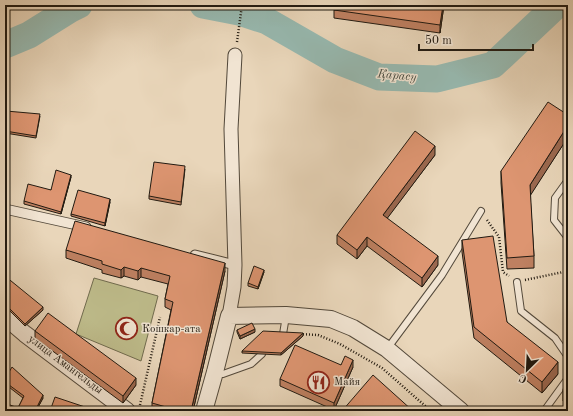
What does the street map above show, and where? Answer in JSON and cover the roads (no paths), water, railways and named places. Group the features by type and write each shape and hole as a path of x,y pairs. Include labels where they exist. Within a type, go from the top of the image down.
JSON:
{"street":[{"path":"204,411 229,316 234,287 235,265 231,129 235,54"},
{"path":"5,209 93,229"},
{"path":"190,254 235,265"},
{"path":"229,316 286,315 331,319 353,328 387,349 461,411"},
{"name":"улица Амангельды","path":"5,317 24,334 133,409"}],"lane":[{"path":"568,180 555,198 554,220 568,238"},
{"path":"387,349 442,275 481,211"},
{"path":"517,282 521,312 555,338 568,357"},
{"path":"283,333 286,315"},
{"path":"215,372 223,374 252,364 262,354"},
{"path":"544,411 568,378"}],"waterway":[{"name":"Қарасу","path":"5,45 29,35 79,5"},
{"name":"Қарасу","path":"203,5 239,12 267,21 335,60 379,77 437,79 493,65 557,5"}],"place":[{"name":"Кошкар-ата","path":"127,329"},
{"name":"Майя","path":"319,382"}]}
